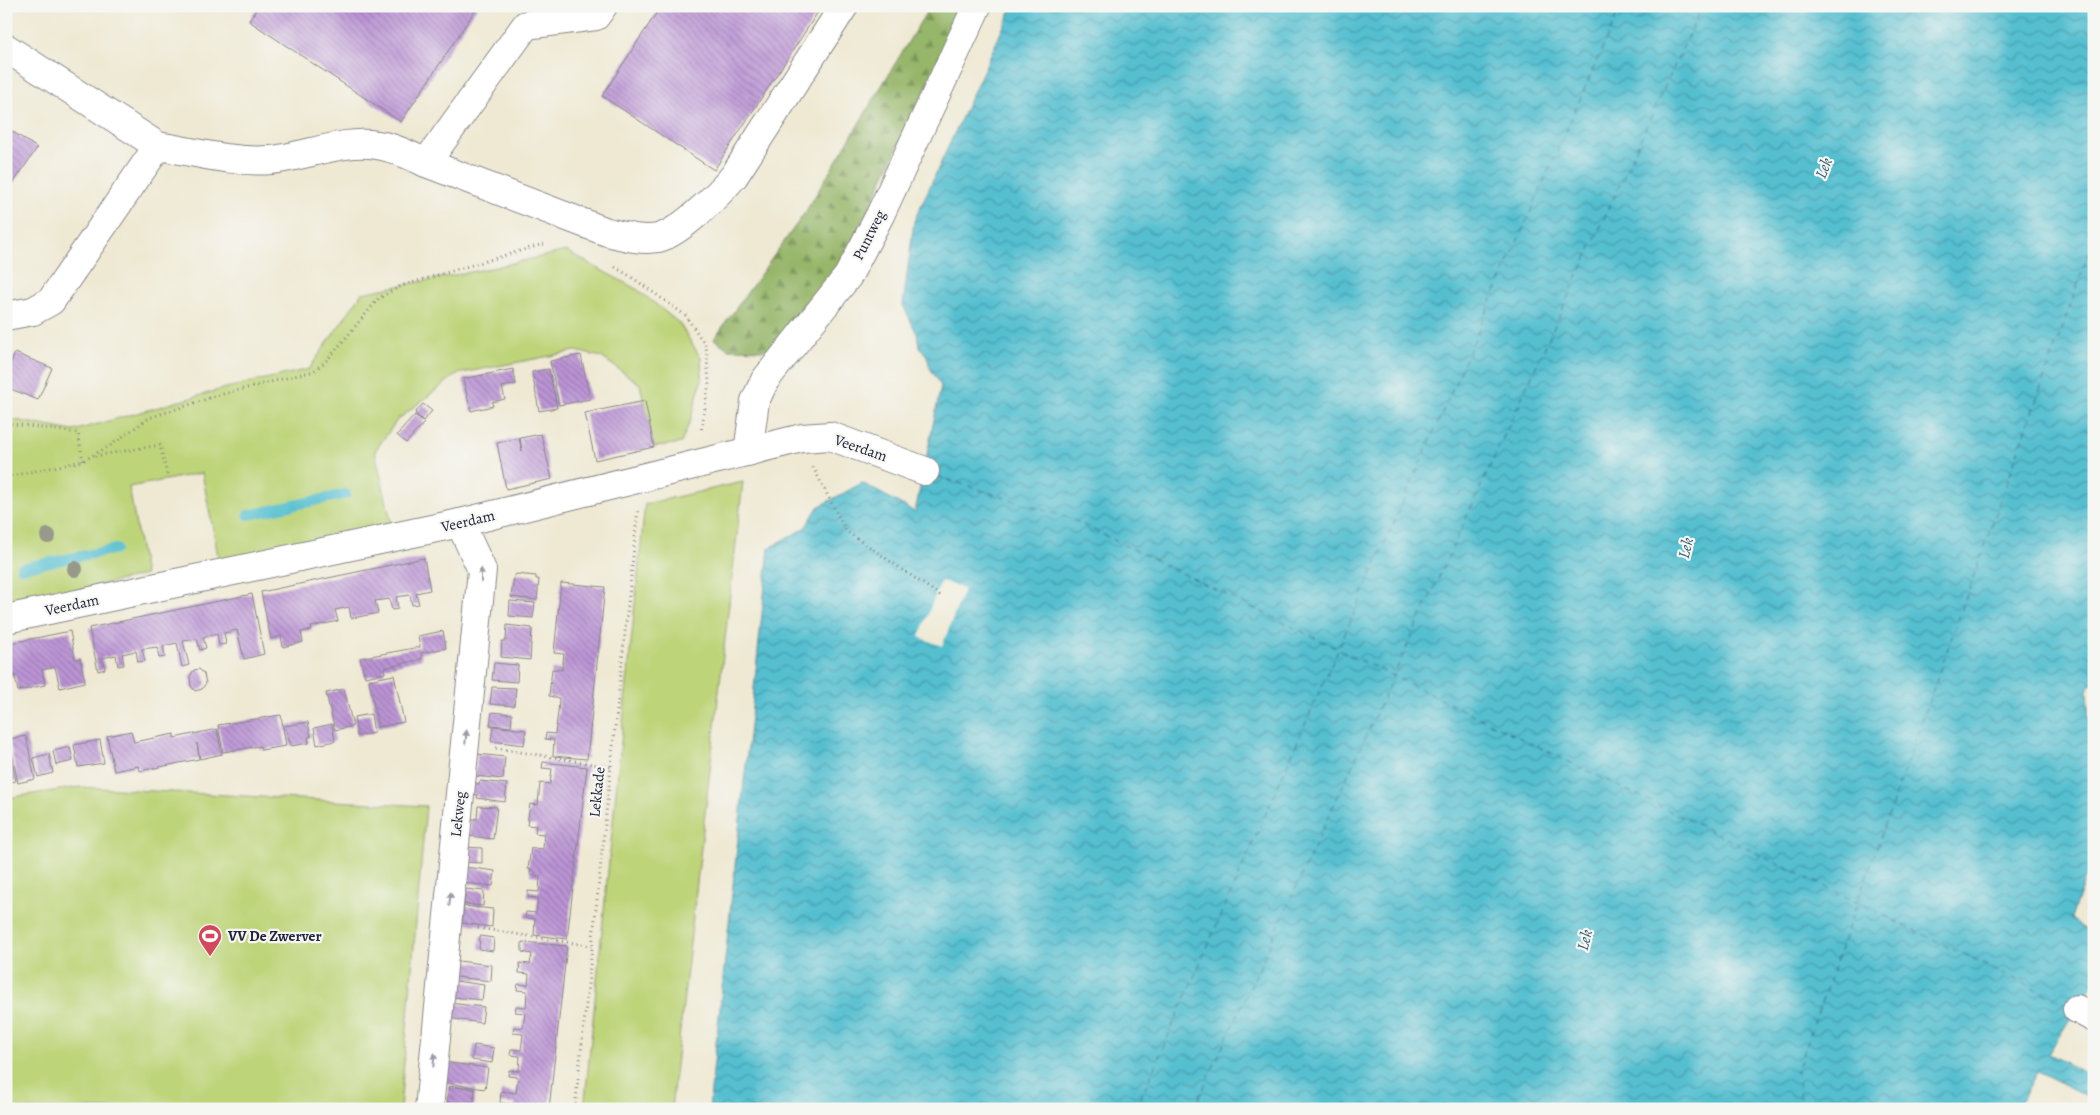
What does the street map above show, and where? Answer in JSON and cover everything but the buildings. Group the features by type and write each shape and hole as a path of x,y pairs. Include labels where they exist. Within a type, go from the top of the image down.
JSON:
{"street":[{"path":"426,164 526,25 596,16 603,6"},
{"path":"6,48 158,146 252,160 272,160 355,144 376,144 404,153 426,164 608,232 646,239 660,237 679,226 718,195 734,176 844,6"},
{"name":"Puntweg","path":"748,452 755,401 766,380 848,276 880,215 977,6"},
{"path":"6,316 33,311 51,301 158,146"},
{"name":"Veerdam","path":"6,619 460,523 802,438 830,436 924,472"},
{"name":"Lekweg","path":"429,1109 482,570 460,523"}],"path":[{"path":"6,477 83,461 149,418 218,395 314,372 328,359 380,298 401,286 548,242 556,243"},
{"path":"609,264 633,278 685,315 706,346 709,383 696,465"},
{"path":"6,423 78,433 83,461"},
{"path":"92,456 160,445 168,478"},
{"path":"815,472 846,531 941,596"},
{"name":"Lekkade","path":"575,1109 641,478"},
{"path":"466,743 611,767"},
{"path":"448,924 592,946"}],"green space":[{"path":"930,6 965,6 826,299 792,336 766,350 728,349 714,339 806,211"},
{"path":"566,251 638,290 679,323 701,358 702,378 691,419 681,443 654,447 640,384 601,357 576,351 457,374 397,420 375,451 392,526 219,561 202,473 129,487 145,575 6,606 6,418 73,431 226,388 309,369 362,293 491,268"},
{"path":"743,482 671,1109 584,1109 645,504"},
{"name":"VV De Zwerver","path":"80,787 426,806 400,1109 6,1109 6,798"}],"water":[{"name":"Lek","path":"1013,6 2094,6 2094,683 2089,686 2087,691 2091,749 2094,759 2094,878 2085,878 2071,919 2094,934 2094,983 2048,1053 2094,1078 2094,1100 2037,1072 2017,1109 709,1109 769,548 805,528 818,507 862,483 915,512 941,386 930,368 927,356 919,346 917,334 903,305 914,221"}],"pier":[{"path":"941,581 964,589 942,646 919,637"}],"waterway":[{"path":"248,515 346,494"},
{"path":"21,568 116,549"}],"ferry route":[{"path":"1136,1109 1621,6"},
{"path":"1194,1109 1702,6"},
{"path":"1802,1109 1797,1071 2094,239"},
{"path":"937,476 1069,518 2064,1003"}],"place":[{"name":"VV De Zwerver","path":"210,957"}]}
